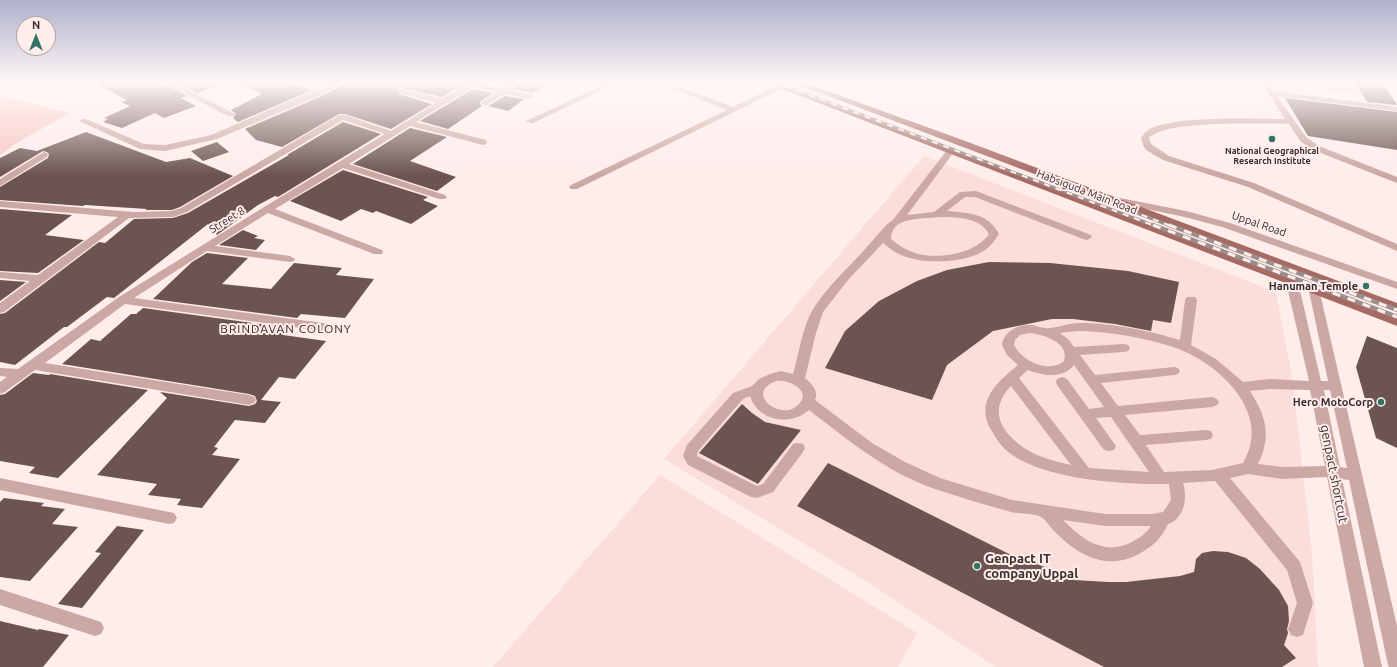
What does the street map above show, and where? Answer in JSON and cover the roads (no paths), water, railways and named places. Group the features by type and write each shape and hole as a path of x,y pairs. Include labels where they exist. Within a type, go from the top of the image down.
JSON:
{"main road":[{"name":"Habsiguda Main Road","path":"848,113 1397,322"},
{"name":"Habsiguda Main Road","path":"880,113 1397,307"},
{"path":"945,151 957,141"}],"street":[{"path":"83,120 143,147 166,148 214,137 270,113"},
{"name":"Street 8","path":"0,389 123,300 267,209 342,165 390,133 424,113"},
{"path":"530,121 547,113"},
{"path":"574,187 728,113"},
{"path":"1285,113 1303,139 1310,145 1397,180"},
{"path":"330,114 390,133"},
{"path":"0,204 128,214 179,213 342,117"},
{"path":"1291,122 1189,123 1152,130 1146,134 1145,138 1147,144 1155,152 1166,158 1251,185 1397,248"},
{"path":"408,123 483,142"},
{"path":"897,221 945,151"},
{"path":"0,183 44,155"},
{"path":"342,165 442,197"},
{"path":"936,215 963,194 976,194 1087,237"},
{"name":"Uppal Road","path":"1110,199 1186,214 1226,225 1397,286"},
{"path":"267,209 378,252"},
{"path":"0,309 128,214"},
{"path":"798,380 810,333 818,311 844,278 885,234 888,227 897,221 924,215 966,216 981,219 991,227 994,234 984,248 972,254 932,260 901,251 886,240 885,234"},
{"path":"205,248 290,259"},
{"path":"0,275 39,279"},
{"name":"genpact shortcut","path":"1292,282 1316,385 1372,667"},
{"path":"1315,291 1397,665"},
{"path":"123,300 323,327"},
{"path":"1185,347 1191,300"},
{"path":"1048,333 1071,327 1087,326 1133,334 1185,347 1219,368 1240,387 1258,422 1260,438 1257,453 1248,468"},
{"path":"1071,351 1071,362 1067,366 1060,370 1040,370 1026,364 1014,356 1009,350 1008,343 1009,338 1014,333 1025,330 1039,330 1065,342 1136,441 1160,478"},
{"path":"1071,351 1124,348"},
{"path":"1026,364 997,394 992,404 994,421 1002,437 1009,445 1046,464 1084,473 1116,477 1174,478 1219,475 1248,468 1282,473 1333,471 1356,476"},
{"path":"32,366 249,400"},
{"path":"1091,380 1174,371"},
{"path":"0,372 20,374"},
{"path":"772,377 790,377 798,380 809,390 810,397 805,408 798,413 781,415 772,413 759,403 756,397 756,390 759,384 772,377"},
{"path":"1012,378 1084,473"},
{"path":"1062,382 1109,446"},
{"path":"1240,387 1270,384 1336,386"},
{"path":"756,390 746,392 738,396 727,407 692,449 690,456 693,461 751,491 757,492 768,488 798,448"},
{"path":"809,402 867,447 900,466 936,483 1012,506 1105,520 1167,518 1178,505 1179,490 1174,478"},
{"path":"1086,414 1212,402"},
{"path":"1136,441 1206,435"},
{"path":"1219,475 1294,567 1305,603 1297,629"},
{"path":"0,484 169,518"},
{"path":"1045,511 1074,540 1089,550 1103,554 1123,554 1143,544 1157,533 1162,518"},
{"path":"0,597 95,628"}],"railway":[{"path":"857,113 1155,226"},
{"path":"1108,202 1171,226"},
{"path":"1153,225 1397,317"},
{"path":"1169,225 1397,310"}],"place":[{"name":"National Geographical Research Institute","path":"1272,139"},
{"name":"Hanuman Temple","path":"1366,286"},
{"name":"Hero MotoCorp","path":"1381,402"},
{"name":"Genpact IT company Uppal","path":"977,566"}],"district":[{"name":"BRINDAVAN COLONY","path":"286,329"}]}
